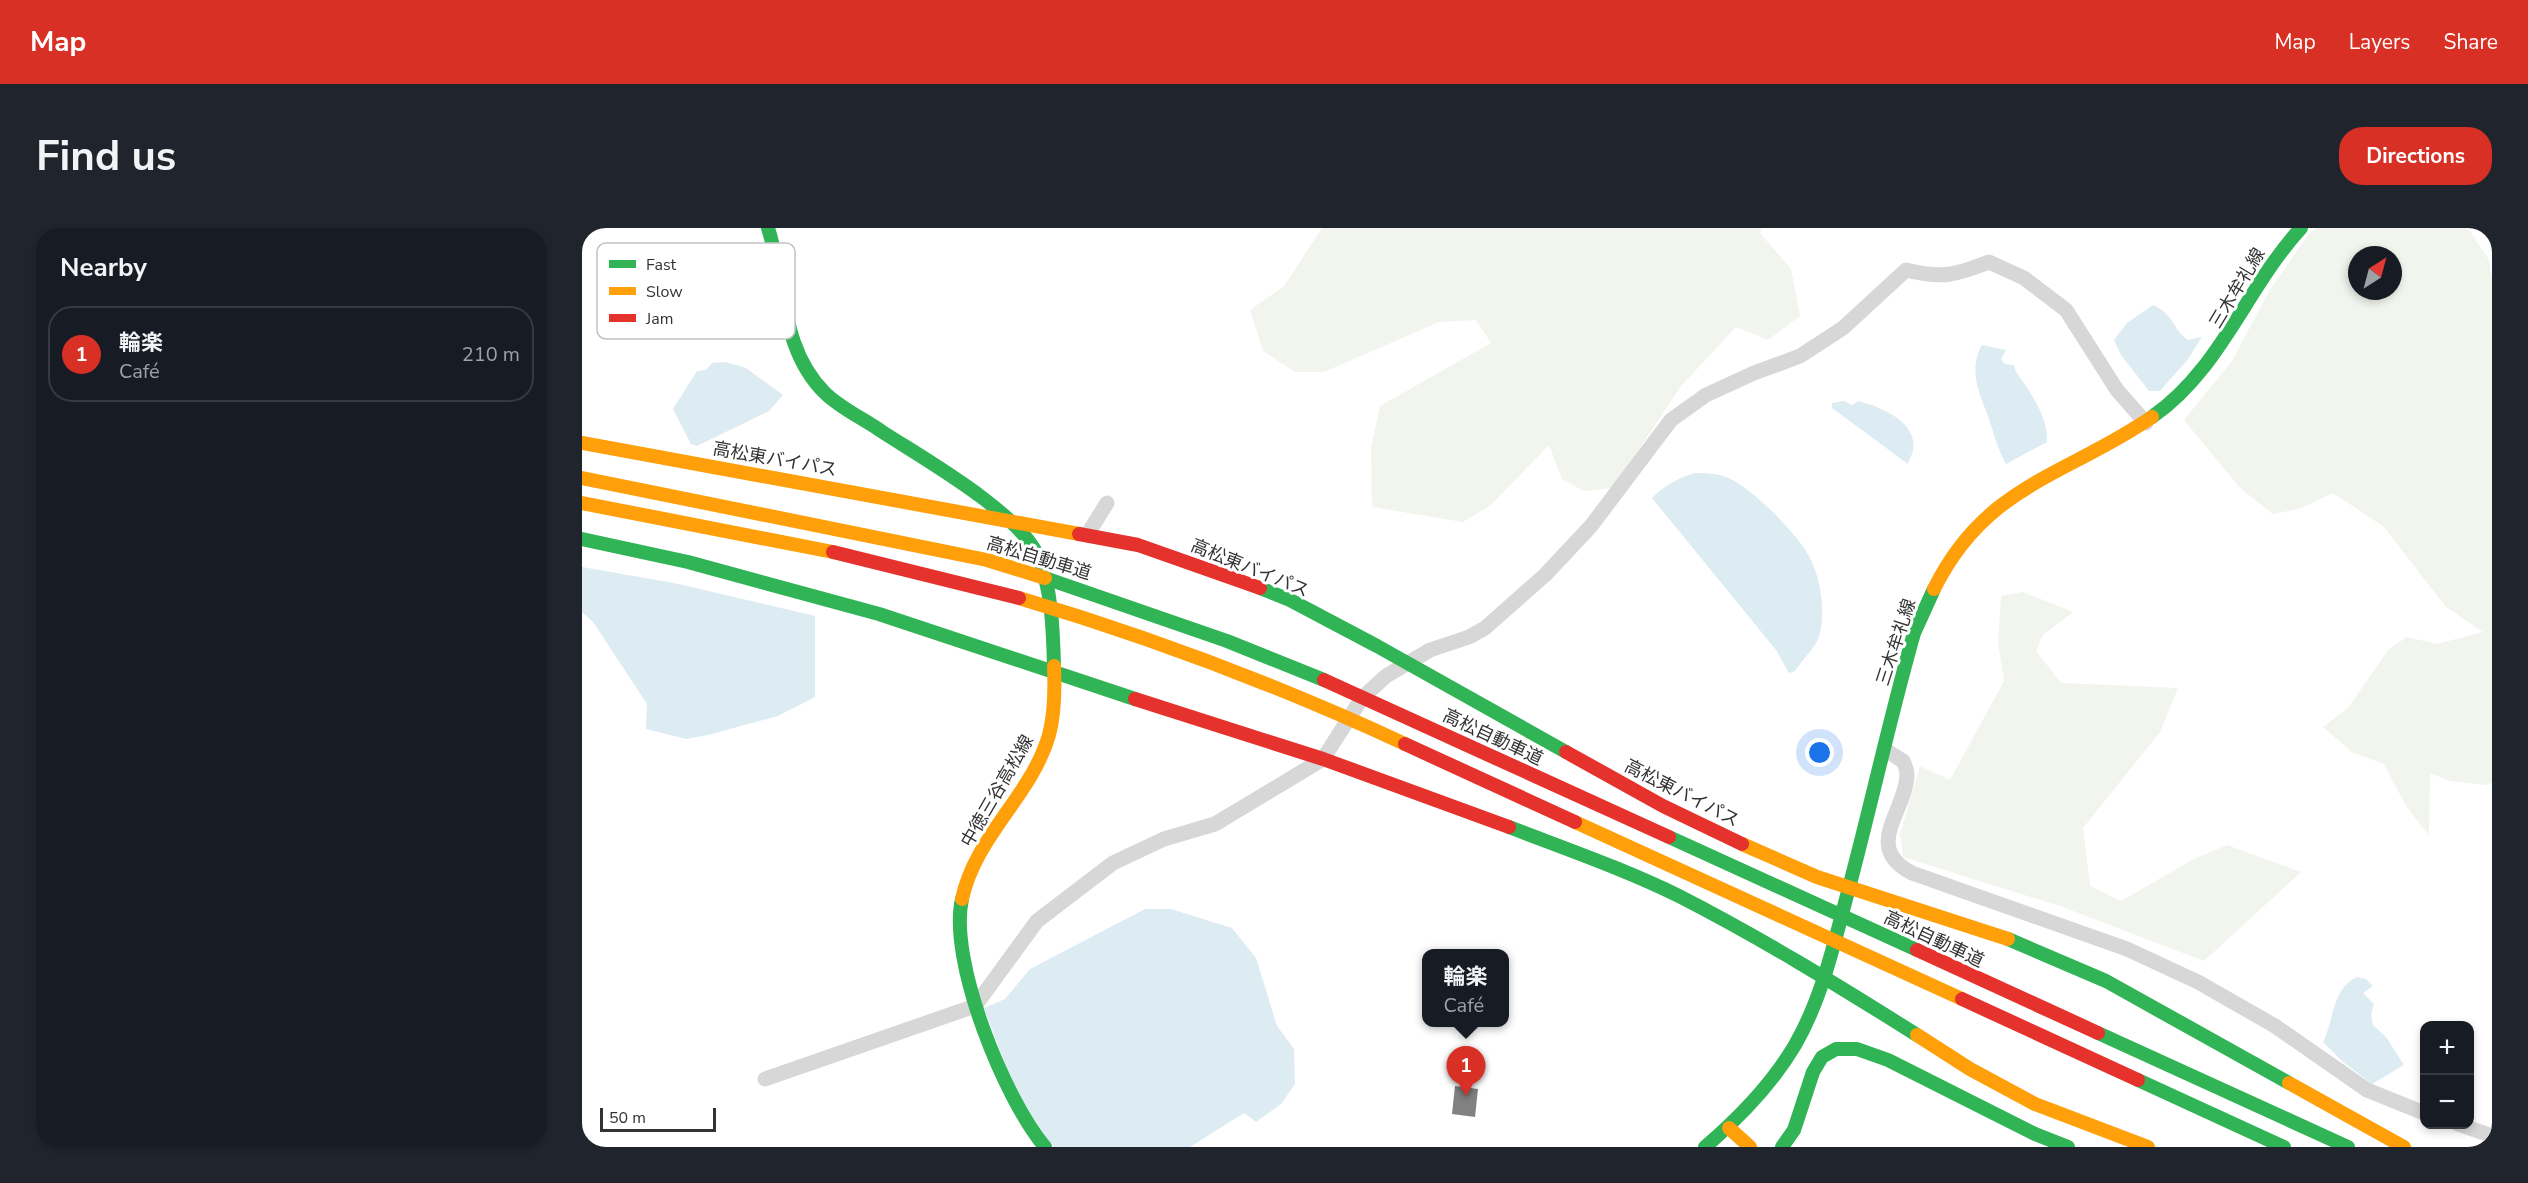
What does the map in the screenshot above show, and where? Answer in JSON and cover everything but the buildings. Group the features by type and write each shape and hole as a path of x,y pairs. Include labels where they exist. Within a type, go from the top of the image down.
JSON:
{"main road":[{"name":"中徳三谷高松線","path":"768,228 773,243"},
{"name":"三木牟礼線","path":"1705,1147 1729,1128 1754,1103 1782,1065 1810,1018 1825,977 1850,888 1914,633 1925,605 1957,548 2007,499 2040,478 2126,436 2178,397 2204,371 2224,344 2276,257 2301,228"},
{"name":"中徳三谷高松線","path":"792,339 801,360 825,393 1010,520 1037,555 1048,590 1055,702 1050,735 1038,761 983,848 966,881 960,915 961,950 975,1006 1018,1109 1045,1147"},
{"name":"高松東バイパス","path":"582,443 1138,545 1290,600 1663,806 1753,849 1850,888 2025,945 2106,981 2404,1147"},
{"name":"高松自動車道","path":"582,478 995,562 1227,641 1334,684 2348,1147"},
{"path":"582,504 827,550 1005,594 1106,624 1327,708 2284,1147"},
{"path":"582,539 687,562 879,614 1323,759 1609,866 1677,896 1825,977 1970,1069 2035,1104 2148,1147"},
{"path":"1782,1147 1791,1138 1810,1079 1822,1057 1844,1047 1868,1051 2035,1134 2068,1147"},
{"path":"1729,1128 1750,1147"}],"street":[{"path":"765,1079 975,1006 1037,921 1113,863 1164,839 1215,824 1323,759 1362,698 1386,676 1430,650 1469,637 1485,628 1545,575 1591,526 1671,420 1706,395 1754,373 1800,356 1843,328 1906,270 1929,276 1955,275 1989,262 2024,278 2066,310 2117,390 2146,423"},
{"path":"1087,535 1107,503"},
{"path":"1884,750 1904,761 1907,774 1887,840 1891,855 1898,866 1912,873 2127,949 2198,982 2275,1026 2367,1090 2420,1111"},
{"path":"2470,1129 2492,1136"}],"shaded area":[{"path":"1322,228 1762,228 1760,233 1791,269 1800,316 1768,340 1736,327 1681,386 1613,488 1584,491 1562,479 1549,445 1491,505 1463,522 1372,507 1371,448 1380,406 1491,343 1476,320 1439,322 1324,372 1295,372 1263,351 1250,310 1284,286"},
{"path":"2316,228 2468,228 2489,260 2492,280 2492,782 2487,785 2450,781 2430,773 2429,836 2406,806 2384,764 2352,752 2323,727 2348,708 2389,649 2407,637 2437,644 2483,632 2446,607 2384,527 2333,493 2299,509 2273,514 2240,488 2184,420 2232,361 2269,291 2308,235"},
{"path":"2153,305 2166,313 2188,340 2202,337 2188,359 2160,391 2149,391 2121,355 2114,340 2127,323"},
{"path":"1982,345 2006,350 2001,359 2005,364 2014,365 2039,408 2046,428 2047,442 2006,464 1976,381 1976,363"},
{"path":"726,362 746,368 783,395 769,411 697,446 691,444 673,409 697,371 706,370 712,363"},
{"path":"1844,401 1852,405 1858,401 1876,407 1896,417 1904,424 1913,441 1913,451 1908,464 1832,408 1832,403"},
{"path":"1694,473 1726,477 1748,490 1797,538 1811,560 1821,596 1820,633 1795,671 1789,673 1776,650 1652,498 1672,483"},
{"path":"582,567 674,583 815,616 815,697 778,716 708,735 686,739 646,729 647,704 593,622 582,612"},
{"path":"2023,592 2073,612 2043,635 2036,651 2061,683 2178,688 2160,732 2083,828 2090,886 2121,901 2194,859 2227,845 2301,872 2204,961 2060,906 1903,857 1900,834 1920,766 1950,780 2004,681 1998,642 2001,596"},
{"path":"1145,909 1171,909 1232,928 1256,958 1277,1026 1294,1049 1295,1084 1281,1104 1256,1122 1244,1113 1190,1147 1054,1147 1021,1107 984,1008 1005,999 1030,969"},
{"path":"2357,977 2366,979 2373,986 2363,993 2374,1004 2371,1014 2373,1025 2386,1037 2404,1065 2372,1084 2342,1061 2323,1042 2338,997 2349,982"}],"traffic: fast":[{"path":"768,228 772,243"},
{"path":"2152,417 2176,398 2197,376 2232,327 2264,276 2301,228"},
{"path":"793,339 810,376 825,393 838,404 967,486 1026,537 1037,554 1046,580 1052,624 1054,666"},
{"path":"582,539 688,562 879,614 1135,699"},
{"path":"1045,578 1227,641 1324,680"},
{"path":"1260,588 1290,600 1377,646 1566,752"},
{"path":"1705,1147 1731,1124 1766,1087 1795,1045 1812,1010 1836,936 1914,633 1934,589"},
{"path":"1509,827 1616,868 1679,896 1800,963 1917,1035"},
{"path":"1669,837 1917,950"},
{"path":"962,899 960,926 963,957 983,1029 1013,1097 1045,1147"},
{"path":"2008,939 2106,981 2289,1083"},
{"path":"2098,1033 2348,1147"},
{"path":"1782,1147 1794,1130 1813,1072 1822,1057 1836,1049 1857,1049 1888,1060 2035,1134 2068,1147"},
{"path":"2138,1080 2284,1147"}],"traffic: slow":[{"path":"1934,589 1955,554 1978,526 2003,504 2030,486 2152,417"},
{"path":"582,443 1079,534"},
{"path":"582,478 987,560 1045,578"},
{"path":"582,503 833,552"},
{"path":"1019,598 1117,629 1214,664 1310,702 1405,744"},
{"path":"962,899 979,855 1041,757 1052,718 1054,666"},
{"path":"1575,822 1962,999"},
{"path":"1742,844 1817,877 2008,939"},
{"path":"1917,1035 1970,1069 2035,1104 2148,1147"},
{"path":"2289,1083 2404,1147"},
{"path":"1729,1128 1750,1147"}],"traffic: jam":[{"path":"1079,534 1138,545 1260,588"},
{"path":"833,552 1019,598"},
{"path":"1324,680 1669,837"},
{"path":"1135,699 1323,759 1509,827"},
{"path":"1405,744 1575,822"},
{"path":"1566,752 1663,806 1742,844"},
{"path":"1917,950 2098,1033"},
{"path":"1962,999 2138,1080"}],"place":[{"name":"輪楽","path":"1466,1096"}]}
